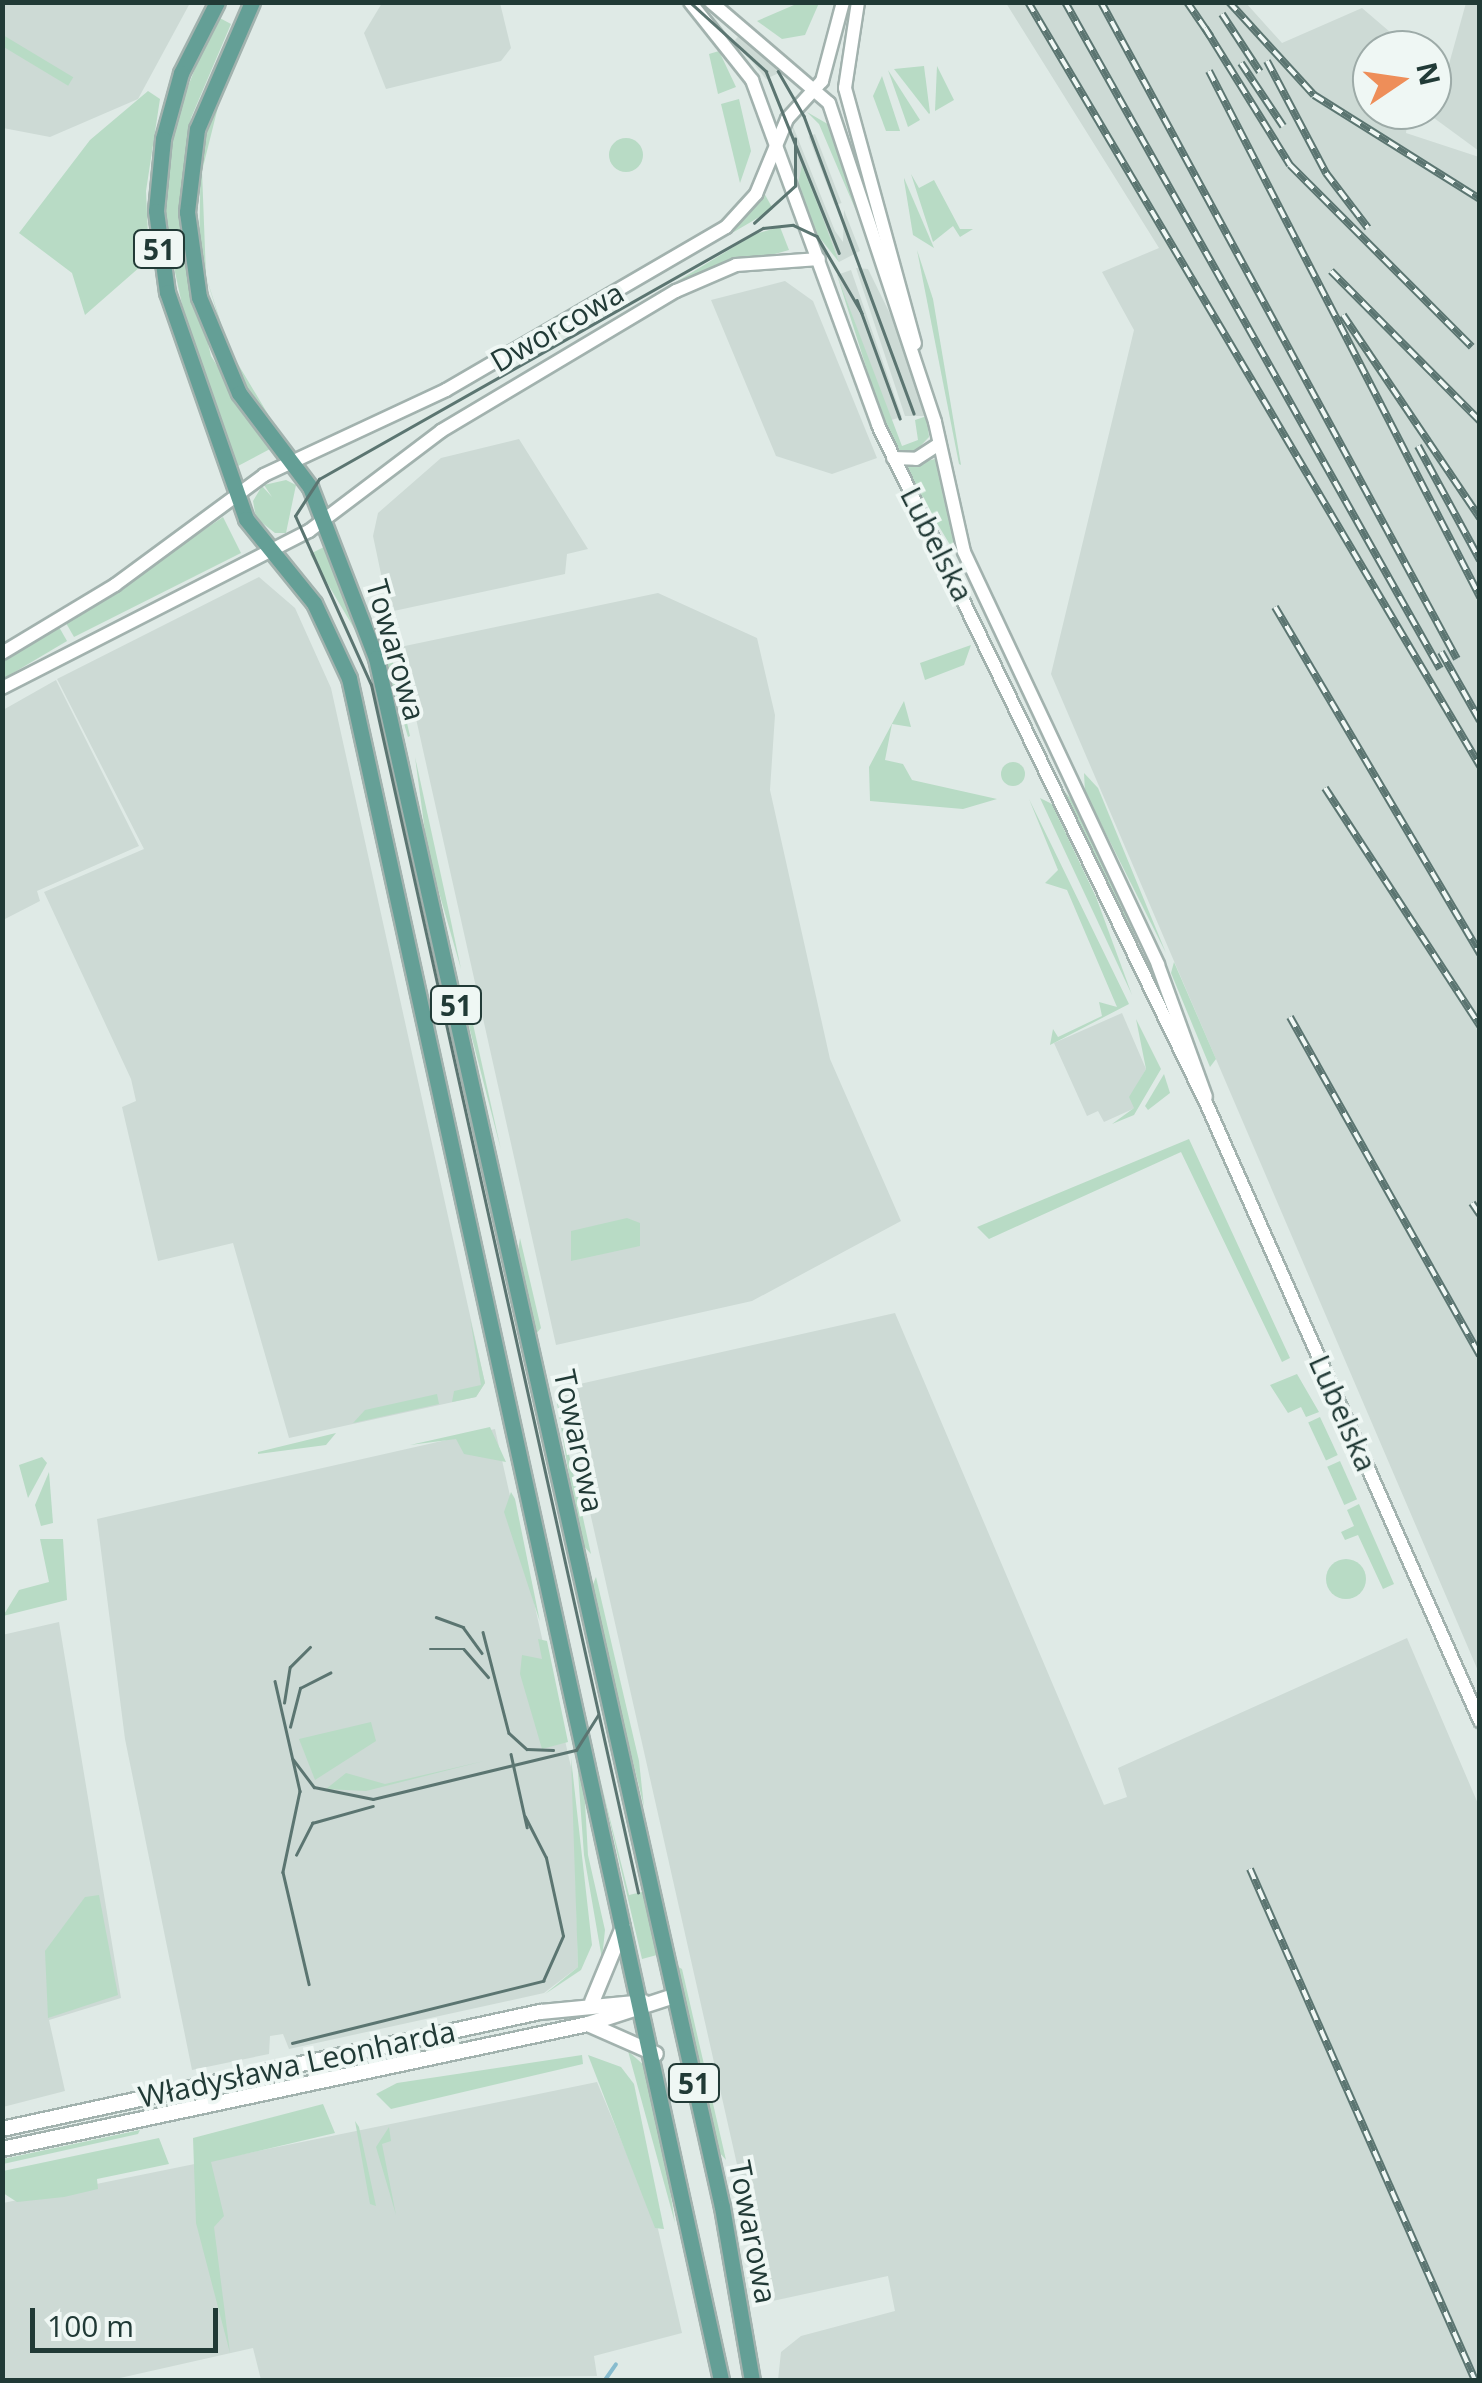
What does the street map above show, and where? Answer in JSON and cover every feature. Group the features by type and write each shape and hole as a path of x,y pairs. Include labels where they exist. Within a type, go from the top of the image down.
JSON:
{"main road":[{"name":"51","path":"217,2 173,98 156,212 172,313 238,494 268,548"},
{"name":"51","path":"252,2 203,102 188,186 190,251 222,364 292,464 324,520"},
{"name":"Towarowa","path":"324,520 376,658 674,1996 752,2380"},
{"name":"Towarowa","path":"268,548 320,613 350,678 656,2054 721,2380"},
{"path":"592,2002 625,1922"},
{"name":"Władysława Leonharda","path":"2,2149 588,2024 644,2002 674,1996"},
{"name":"Władysława Leonharda","path":"2,2129 592,2002 644,2002"},
{"path":"588,2024 656,2054"}],"street":[{"path":"690,2 738,55 776,141 893,458"},
{"path":"710,2 818,88 890,286 940,444"},
{"path":"818,88 843,2"},
{"path":"858,2 845,88 908,308 917,367"},
{"name":"Dworcowa","path":"238,494 435,396 726,227 756,194 776,141 818,88"},
{"name":"Dworcowa","path":"268,548 324,520 441,431 676,290 736,265 819,259"},
{"path":"890,286 908,308"},
{"name":"Lubelska","path":"1207,1105 1158,966 964,552 940,444 916,459 893,458 1207,1105 1480,1722"},
{"path":"2,653 238,494"},
{"path":"2,688 268,548"}],"shaded area":[{"path":"3,3 190,3 138,99 50,137 3,128"},
{"path":"382,3 500,3 511,48 501,61 386,89 364,33"},
{"path":"1006,3 1246,3 1282,43 1362,8 1388,30 1352,30 1352,130 1406,130 1479,157 1479,1673 1051,674 1134,330 1102,272 1159,248"},
{"path":"1466,3 1479,3 1479,151 1450,130 1452,53"},
{"path":"742,32 783,71 766,79 735,40"},
{"path":"792,124 835,231 843,242 844,210 860,251 839,262 803,168 798,185"},
{"path":"815,134 842,203 835,206 808,137"},
{"path":"856,268 868,269 898,330 927,416 905,416"},
{"path":"851,270 902,417 891,420 837,275"},
{"path":"785,281 813,301 877,458 832,474 776,456 711,300"},
{"path":"519,439 588,549 567,554 565,574 389,612 373,536 378,513 441,458"},
{"path":"259,577 295,608 331,688 485,1383 476,1397 289,1438 233,1243 158,1261 122,1107 136,1101 131,1079 44,892 144,849 57,679"},
{"path":"658,593 757,638 775,715 770,790 830,1059 901,1221 752,1301 556,1345 400,647"},
{"path":"56,680 139,846 37,891 40,901 3,920 3,710"},
{"path":"1122,1013 1146,1069 1130,1097 1135,1108 1104,1122 1098,1111 1087,1116 1054,1043"},
{"path":"895,1313 1104,1805 1127,1797 1118,1768 1407,1638 1479,1806 1479,2380 778,2380 781,2352 801,2336 895,2311 888,2276 768,2302 562,1388"},
{"path":"495,1429 573,1776 578,1967 544,1993 289,2049 283,2034 270,2036 269,2054 192,2070 125,1739 97,1519"},
{"path":"59,1622 121,1998 49,2020 65,2091 3,2107 2,1635"},
{"path":"597,2082 658,2229 682,2333 594,2356 597,2376 261,2380 253,2348 111,2380 3,2380 3,2203"}],"green space":[{"path":"801,2 819,3 805,35 782,39 757,21"},
{"path":"216,16 231,24 191,118 181,229 211,356 270,449 238,466 192,351 164,221 173,124"},
{"path":"3,35 73,77 68,86 2,46"},
{"path":"719,51 736,87 718,94 709,54"},
{"path":"924,66 930,113 929,114 894,69"},
{"path":"937,66 954,100 935,111"},
{"path":"888,70 920,120 908,127"},
{"path":"882,76 900,131 886,131 873,96"},
{"path":"224,83 202,171 206,276 229,349 284,441 234,369 199,253 201,147"},
{"path":"148,91 160,99 146,191 149,259 85,315 72,273 19,233 90,140"},
{"path":"739,99 751,151 740,183 721,104"},
{"path":"807,112 831,126 871,246 819,124"},
{"path":"626,138 638,143 643,155 638,167 626,172 614,167 609,155 614,143"},
{"path":"802,165 839,262 815,232 798,185"},
{"path":"911,174 919,188 934,180 960,229 973,229 960,237 953,226 933,242"},
{"path":"904,178 934,248 913,235"},
{"path":"764,193 773,209 727,236 750,213"},
{"path":"780,227 789,250 676,282 755,234"},
{"path":"917,250 933,299 961,465 959,464"},
{"path":"837,275 902,446 918,440 915,420 927,416 929,437 914,453 895,449 885,427"},
{"path":"935,459 956,553 903,467"},
{"path":"286,480 296,485 286,533 275,533 256,518 253,501 262,486 272,497 264,485"},
{"path":"223,517 241,553 74,637 66,623"},
{"path":"326,546 361,640 310,554"},
{"path":"59,627 67,641 3,679 3,660"},
{"path":"388,640 410,736 408,737 383,653"},
{"path":"971,645 964,665 925,680 920,663"},
{"path":"904,701 911,727 892,724 885,760 903,764 912,780 997,799 963,809 870,801 869,767"},
{"path":"415,757 449,912 461,969 428,854"},
{"path":"1013,762 1025,774 1013,786 1001,774"},
{"path":"1084,773 1098,788 1166,953 1085,792"},
{"path":"1060,786 1077,806 1139,939 1125,924"},
{"path":"1040,798 1052,804 1096,897 1132,995"},
{"path":"1029,799 1129,1004 1050,1045 1053,1029 1058,1037 1102,1016 1099,1002 1117,1007 1067,890 1045,883 1058,870"},
{"path":"1174,962 1216,1059 1210,1067 1171,973"},
{"path":"467,997 501,1150 464,1007"},
{"path":"1136,1019 1161,1069 1134,1115 1112,1124 1134,1108 1129,1097 1146,1069"},
{"path":"1164,1074 1170,1093 1148,1110 1145,1106"},
{"path":"1189,1139 1290,1358 1282,1362 1181,1152 989,1239 977,1227"},
{"path":"627,1218 640,1223 640,1246 571,1261 571,1231"},
{"path":"520,1238 541,1328 536,1334 518,1251"},
{"path":"470,1318 485,1383 476,1397 452,1402 454,1391 481,1385"},
{"path":"1297,1374 1319,1412 1306,1417 1301,1407 1288,1413 1270,1385"},
{"path":"555,1391 591,1554 580,1542"},
{"path":"437,1394 439,1404 353,1423 365,1410"},
{"path":"1320,1417 1338,1455 1326,1461 1308,1422"},
{"path":"490,1427 506,1462 464,1454 456,1439 410,1445"},
{"path":"336,1433 326,1445 258,1454 258,1452"},
{"path":"42,1457 47,1463 28,1498 19,1465"},
{"path":"1340,1461 1357,1499 1344,1505 1327,1467"},
{"path":"49,1472 53,1523 41,1526 35,1505"},
{"path":"511,1492 515,1499 540,1622 504,1512"},
{"path":"1359,1504 1394,1584 1383,1589 1358,1535 1345,1540 1341,1532 1354,1526 1347,1510"},
{"path":"40,1539 63,1539 67,1600 3,1616 19,1590 49,1582"},
{"path":"1346,1559 1360,1565 1366,1579 1360,1593 1346,1599 1332,1593 1326,1579 1332,1565"},
{"path":"596,1577 639,1761 644,1807 591,1589"},
{"path":"538,1639 547,1641 568,1742 542,1749 520,1674 522,1655 542,1659"},
{"path":"371,1722 376,1741 315,1780 299,1739"},
{"path":"571,1758 592,1945 581,1970 545,1994 578,1967"},
{"path":"577,1759 585,1802 588,1855 605,1930 602,1959 584,1855"},
{"path":"484,1761 366,1791 326,1789 346,1773 385,1784"},
{"path":"597,1767 629,1895 642,1892 657,1955 642,1959"},
{"path":"99,1895 118,1995 48,2018 45,1951 85,1897"},
{"path":"675,1965 682,1969 726,2160 719,2152"},
{"path":"628,2051 646,2067 657,2102 675,2223"},
{"path":"582,2055 583,2064 391,2109 376,2094 397,2083"},
{"path":"588,2055 621,2067 634,2084 664,2229 655,2228"},
{"path":"323,2104 335,2133 211,2162 224,2216 214,2227 230,2353 196,2223 193,2138"},
{"path":"355,2121 359,2127 376,2206 370,2204"},
{"path":"389,2127 391,2141 382,2144 396,2215 376,2147"},
{"path":"140,2130 138,2134 3,2164 3,2159"},
{"path":"159,2138 169,2164 97,2179 98,2189 64,2197 17,2202 3,2193 3,2171"}],"waterway":[{"path":"605,2380 616,2364"}],"tram line":[{"path":"690,2 766,71 839,253"},
{"path":"778,71 804,116 914,413"},
{"path":"754,223 795,186 795,139"},
{"path":"638,1893 371,685 295,516 319,479 763,228 793,225 817,236 862,313"},
{"path":"857,300 900,418"},
{"path":"436,1617 463,1627 482,1653"},
{"path":"483,1632 509,1733 527,1749 553,1750"},
{"path":"284,1703 290,1667 310,1647"},
{"path":"430,1649 464,1649 488,1677"},
{"path":"290,1727 300,1688 330,1673"},
{"path":"275,1681 300,1791 283,1872 309,1984"},
{"path":"293,1759 314,1787 373,1799 576,1750 598,1715"},
{"path":"511,1754 527,1827"},
{"path":"296,1855 312,1823 373,1806"},
{"path":"292,2043 543,1981 563,1936 546,1858 525,1817"}],"railway":[{"path":"1028,2 1480,766"},
{"path":"1065,2 1440,669"},
{"path":"1101,2 1457,659"},
{"path":"1187,2 1211,37"},
{"path":"1229,2 1314,95 1480,199"},
{"path":"1222,14 1260,72"},
{"path":"1205,28 1290,165 1472,347"},
{"path":"1267,61 1326,173 1368,228"},
{"path":"1241,63 1283,126"},
{"path":"1209,71 1480,597"},
{"path":"1331,271 1480,421"},
{"path":"1343,315 1480,518"},
{"path":"1418,446 1480,560"},
{"path":"1275,607 1480,954"},
{"path":"1441,652 1480,721"},
{"path":"1325,788 1480,1026"},
{"path":"1290,1017 1480,1355"},
{"path":"1472,1203 1480,1215"},
{"path":"1250,1869 1475,2380"}]}
